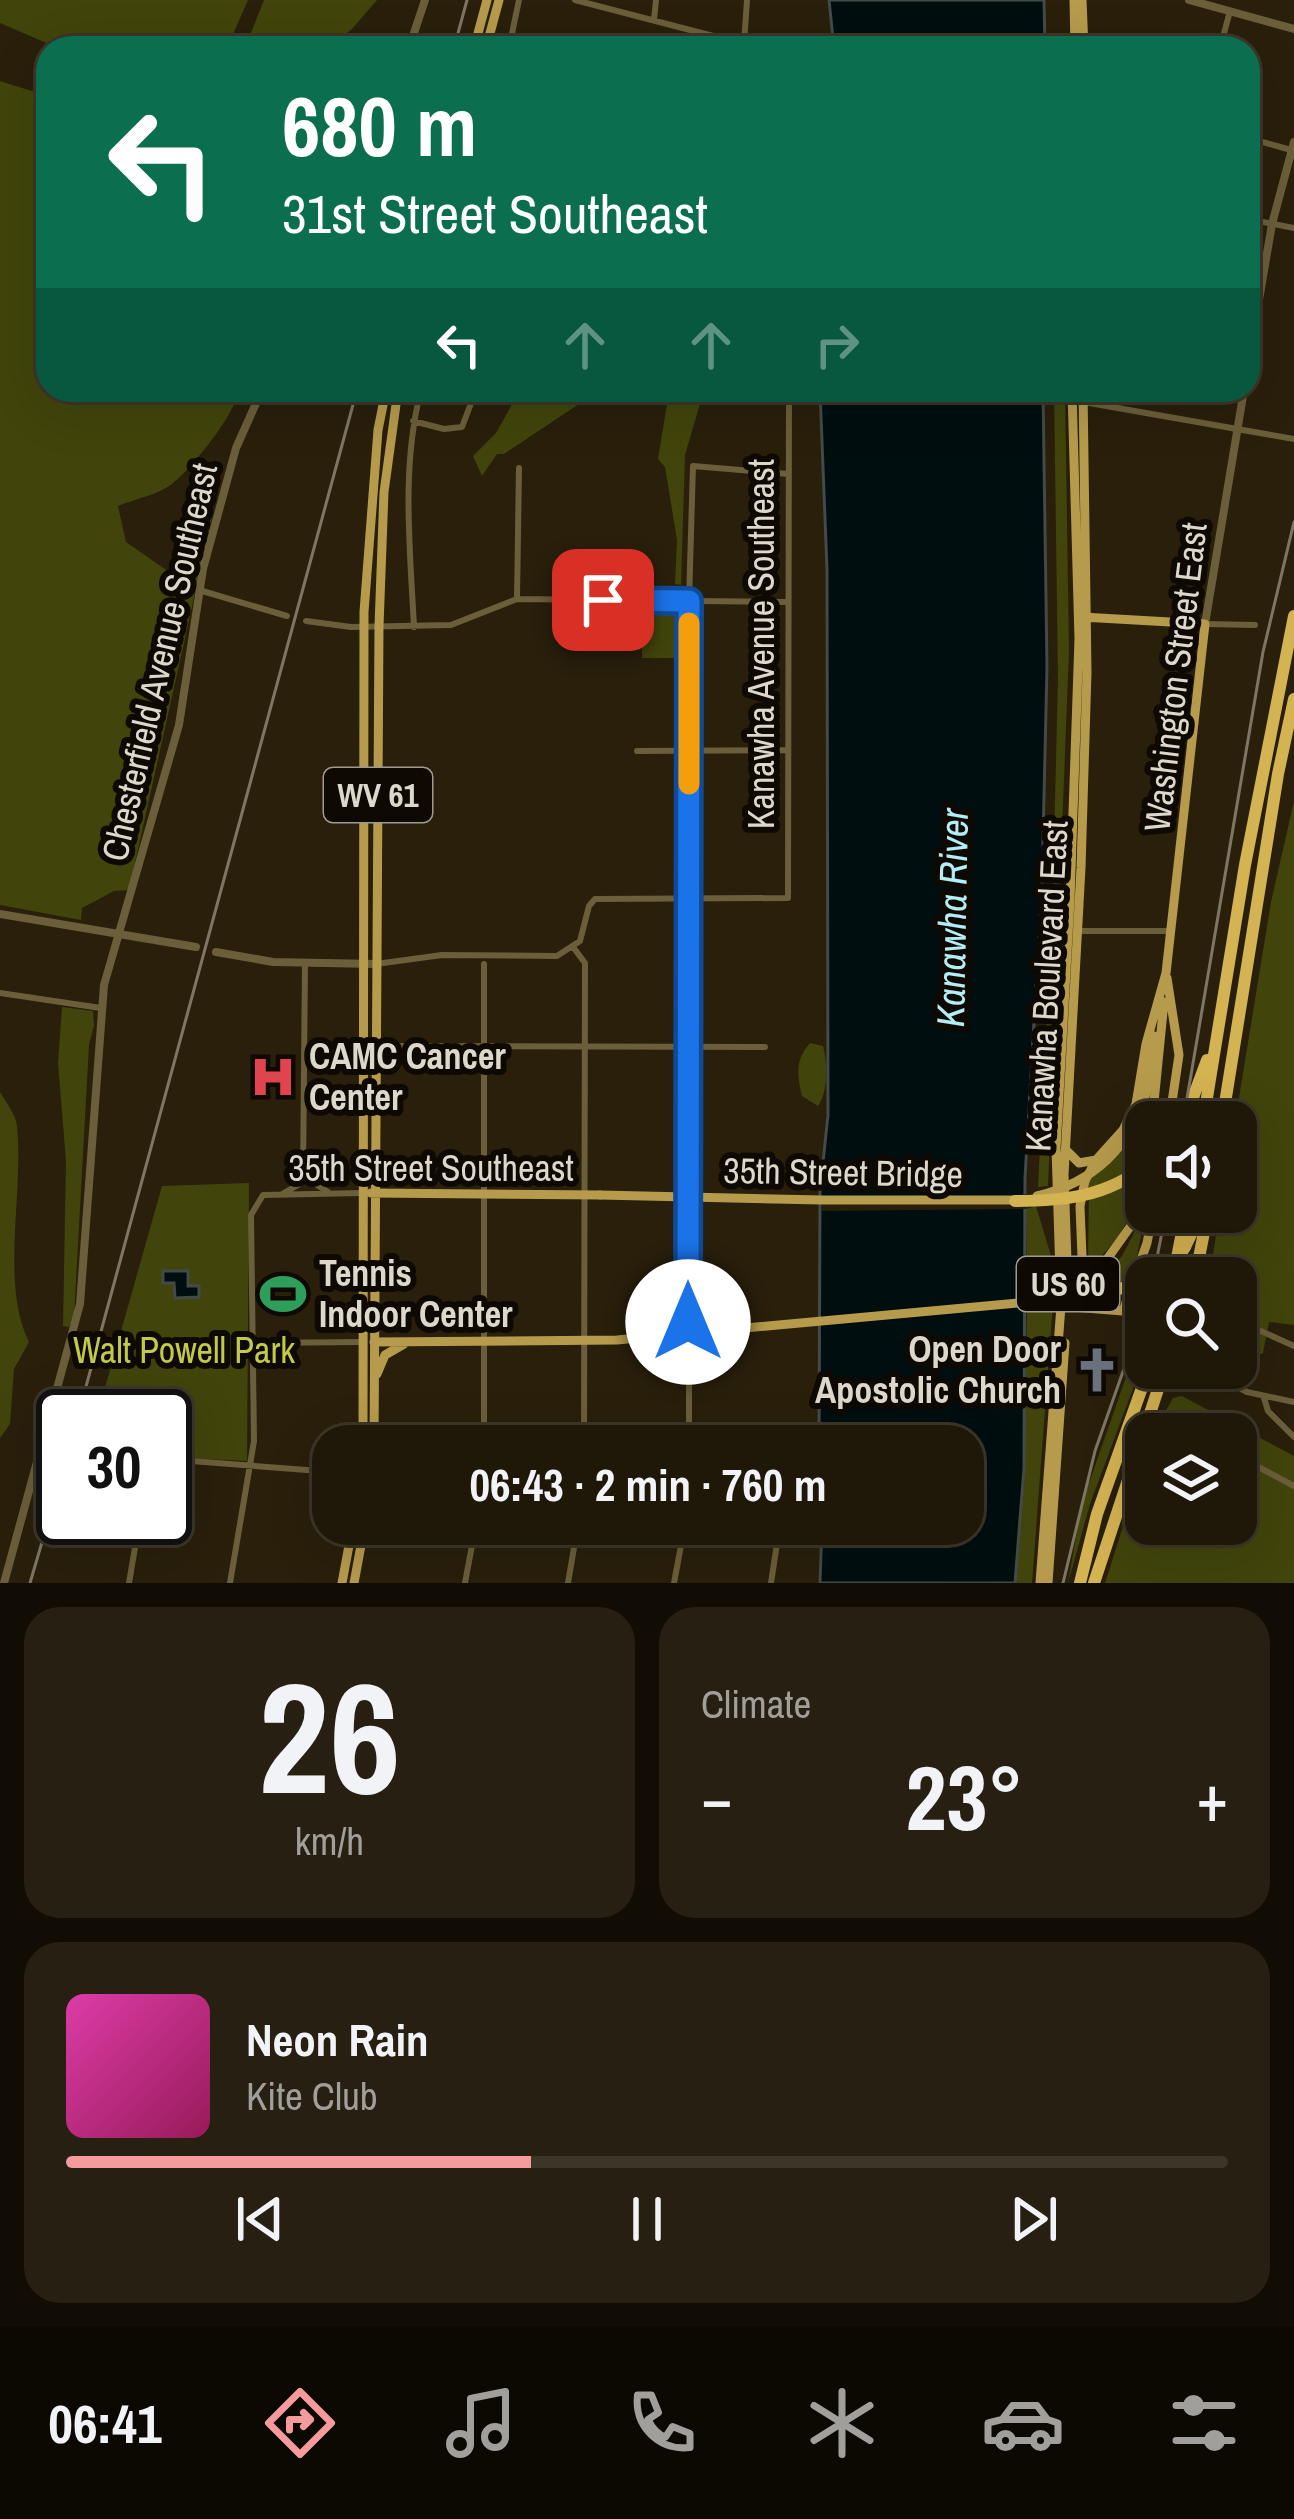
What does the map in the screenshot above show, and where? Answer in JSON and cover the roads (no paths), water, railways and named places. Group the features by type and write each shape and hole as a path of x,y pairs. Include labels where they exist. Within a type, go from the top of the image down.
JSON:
{"highway":[{"path":"1206,1101 1259,785 1294,616"},
{"path":"1225,1101 1294,699"},
{"path":"1194,1101 1225,989"},
{"path":"1015,1201 1092,1195 1125,1178"},
{"path":"1027,1302 1125,1287"},
{"path":"1080,1583 1097,1514 1142,1389"},
{"path":"1094,1583 1158,1389"}],"main road":[{"path":"477,36 487,0"},
{"path":"489,36 499,0"},
{"path":"1078,0 1079,36"},
{"name":"WV 61","path":"363,1425 364,626 371,502 384,402"},
{"name":"WV 61","path":"374,1425 379,626 384,492 396,402"},
{"name":"Kanawha Boulevard East","path":"1064,1306 1055,1176 1073,931 1077,402"},
{"name":"Kanawha Boulevard East","path":"1044,1583 1064,1306 1083,617 1077,402"},
{"name":"Kanawha Boulevard East","path":"1077,566 1083,617 1077,644"},
{"path":"1083,617 1205,624"},
{"name":"Washington Street East","path":"1084,1307 1080,1206 1085,1181 1136,1104 1146,1044 1166,973 1205,624"},
{"path":"1154,1101 1166,973"},
{"name":"Washington Street East","path":"1166,973 1179,1055 1171,1101"},
{"name":"35th Street Bridge","path":"600,1195 1015,1201 1073,1185 1105,1163 1133,1129 1147,1090 1157,1013"},
{"path":"1065,1149 1078,1162 1096,1160"},
{"name":"35th Street Southeast","path":"363,1193 600,1195"},
{"path":"374,1342 669,1335 1027,1302 1078,1282 1105,1262 1126,1233"},
{"path":"1064,1306 1123,1310 1149,1233"},
{"path":"374,1385 385,1355 412,1341"},
{"path":"342,1583 349,1545"},
{"path":"354,1583 361,1545"}],"street":[{"path":"413,36 425,0"},
{"path":"512,36 519,0"},
{"path":"575,0 714,36"},
{"path":"654,20 656,0"},
{"path":"745,36 748,0"},
{"path":"1189,0 1294,28"},
{"path":"1223,36 1230,11"},
{"path":"1260,141 1293,148 1272,224 1260,294"},
{"path":"1260,222 1294,228"},
{"name":"Chesterfield Avenue Southeast","path":"4,1583 80,1304 104,985 181,718 199,590 236,448 257,402"},
{"path":"414,627 407,503 418,402"},
{"path":"413,421 453,430 469,418 473,402"},
{"name":"Kanawha Avenue Southeast","path":"689,896 788,898 790,402"},
{"path":"1106,402 1294,439"},
{"name":"Washington Street East","path":"1205,624 1242,402"},
{"path":"689,1425 693,466 788,474"},
{"path":"517,599 519,468"},
{"path":"199,590 287,616"},
{"path":"305,621 414,627 463,624 499,603 517,599 788,602"},
{"path":"1205,624 1255,625"},
{"path":"638,751 788,750"},
{"path":"216,952 247,960 363,964 442,956 557,956 583,934 595,899 689,896"},
{"path":"0,914 196,947"},
{"path":"1073,931 1170,931"},
{"path":"573,947 585,964 587,1046 584,1425"},
{"path":"280,1194 302,1182 305,963"},
{"path":"484,964 484,1425"},
{"path":"0,993 101,1008"},
{"path":"363,1046 765,1047"},
{"path":"305,1154 309,1180 334,1194"},
{"name":"35th Street Southeast","path":"253,1343 251,1215 263,1195 363,1193"},
{"path":"1257,1329 1294,1346"},
{"path":"230,1583 251,1464 253,1343 374,1342"},
{"path":"1242,1389 1294,1402"},
{"path":"1264,1398 1268,1411 1294,1437"},
{"path":"192,1461 312,1470"},
{"path":"1257,1466 1294,1486"},
{"path":"130,1583 136,1545"},
{"path":"466,1583 472,1545"},
{"path":"568,1583 574,1545"},
{"path":"674,1583 681,1545"},
{"path":"771,1583 777,1545"}],"water":[{"path":"829,0 1044,0 1045,36 833,36"},
{"name":"Kanawha River","path":"820,402 1043,402 1047,667 1042,883 1025,1178 1024,1468 1015,1583 820,1583 821,1545 984,1545 984,1425 819,1425 820,1191 828,1115 827,570"},
{"path":"163,1271 188,1271 188,1286 199,1286 199,1297 175,1298 174,1283 163,1283"}],"railway":[{"path":"457,36 467,0"},
{"path":"85,1389 354,402"},
{"path":"1187,1101 1263,652 1294,522"},
{"path":"1157,1257 1162,1233"},
{"path":"1063,1583 1095,1451 1125,1366"},
{"path":"30,1583 41,1545"}],"place":[{"name":"CAMC Cancer Center","path":"273,1077"},
{"name":"Tennis Indoor Center","path":"283,1294"},
{"name":"Open Door Apostolic Church","path":"1097,1370"}],"park label":[{"name":"Walt Powell Park","path":"184,1350"}]}
